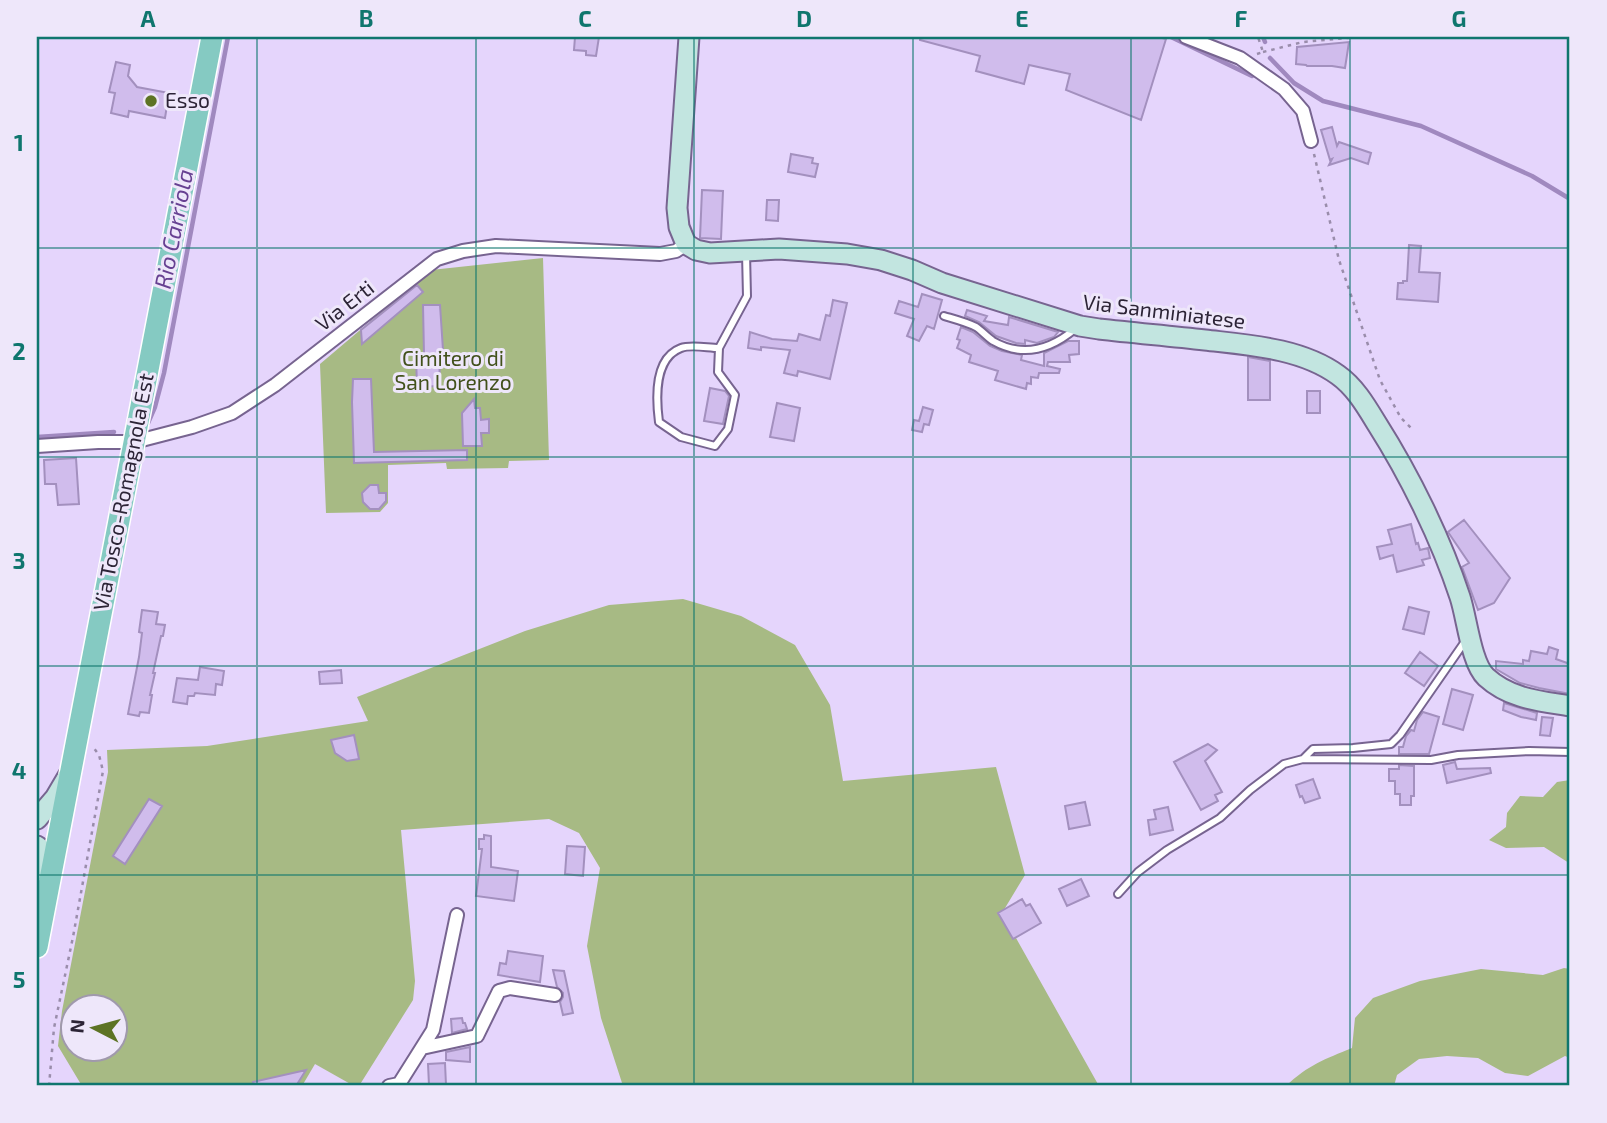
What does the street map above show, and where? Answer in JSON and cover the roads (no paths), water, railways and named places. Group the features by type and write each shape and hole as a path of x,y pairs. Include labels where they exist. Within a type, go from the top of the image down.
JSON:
{"main road":[{"name":"Via Tosco-Romagnola Est","path":"37,947 45,867 71,768 212,37"},
{"path":"686,244 679,227 677,208 689,37"},
{"name":"Via Sanminiatese","path":"686,244 696,250 710,253 779,249 847,254 881,260 942,283 1080,326 1263,347 1296,355 1326,368 1348,384 1364,403 1410,482 1451,572 1479,668 1505,691 1526,699 1570,706"},
{"path":"37,819 55,798 71,768"},
{"path":"37,846 45,853 45,867"},
{"path":"37,894 41,924"}],"street":[{"path":"1186,37 1240,58 1284,89 1303,111 1311,141"},
{"name":"Via Erti","path":"37,446 134,442 232,413 275,385 437,259 463,251 496,246 660,254 676,251 686,244"},
{"path":"389,1086 399,1084 433,1030 457,915"},
{"path":"422,1048 477,1036 499,991 510,988 555,995"}],"lane":[{"path":"719,348 683,347 669,355 658,379 656,403 659,422 681,437 715,446 728,429 735,395 718,372 719,348 747,296 746,251"},
{"path":"944,316 976,328 993,341 1010,348 1027,350 1043,348 1061,341 1080,326"},
{"path":"1303,759 1313,748 1391,744 1469,635"},
{"path":"1118,894 1138,872 1167,850 1220,818 1284,764 1303,759 1431,760 1458,755 1570,752"}],"waterway":[{"name":"Rio Carriola","path":"148,423 164,373 228,37"},
{"path":"1171,37 1252,76"},
{"path":"1263,37 1265,42"},
{"path":"1270,58 1294,83 1323,101 1421,126 1532,176 1570,199"},
{"name":"Rio Carriola","path":"37,437 114,432"}],"place":[{"name":"Esso","path":"151,101"}],"park label":[{"name":"Cimitero di San Lorenzo","path":"453,371"}]}
